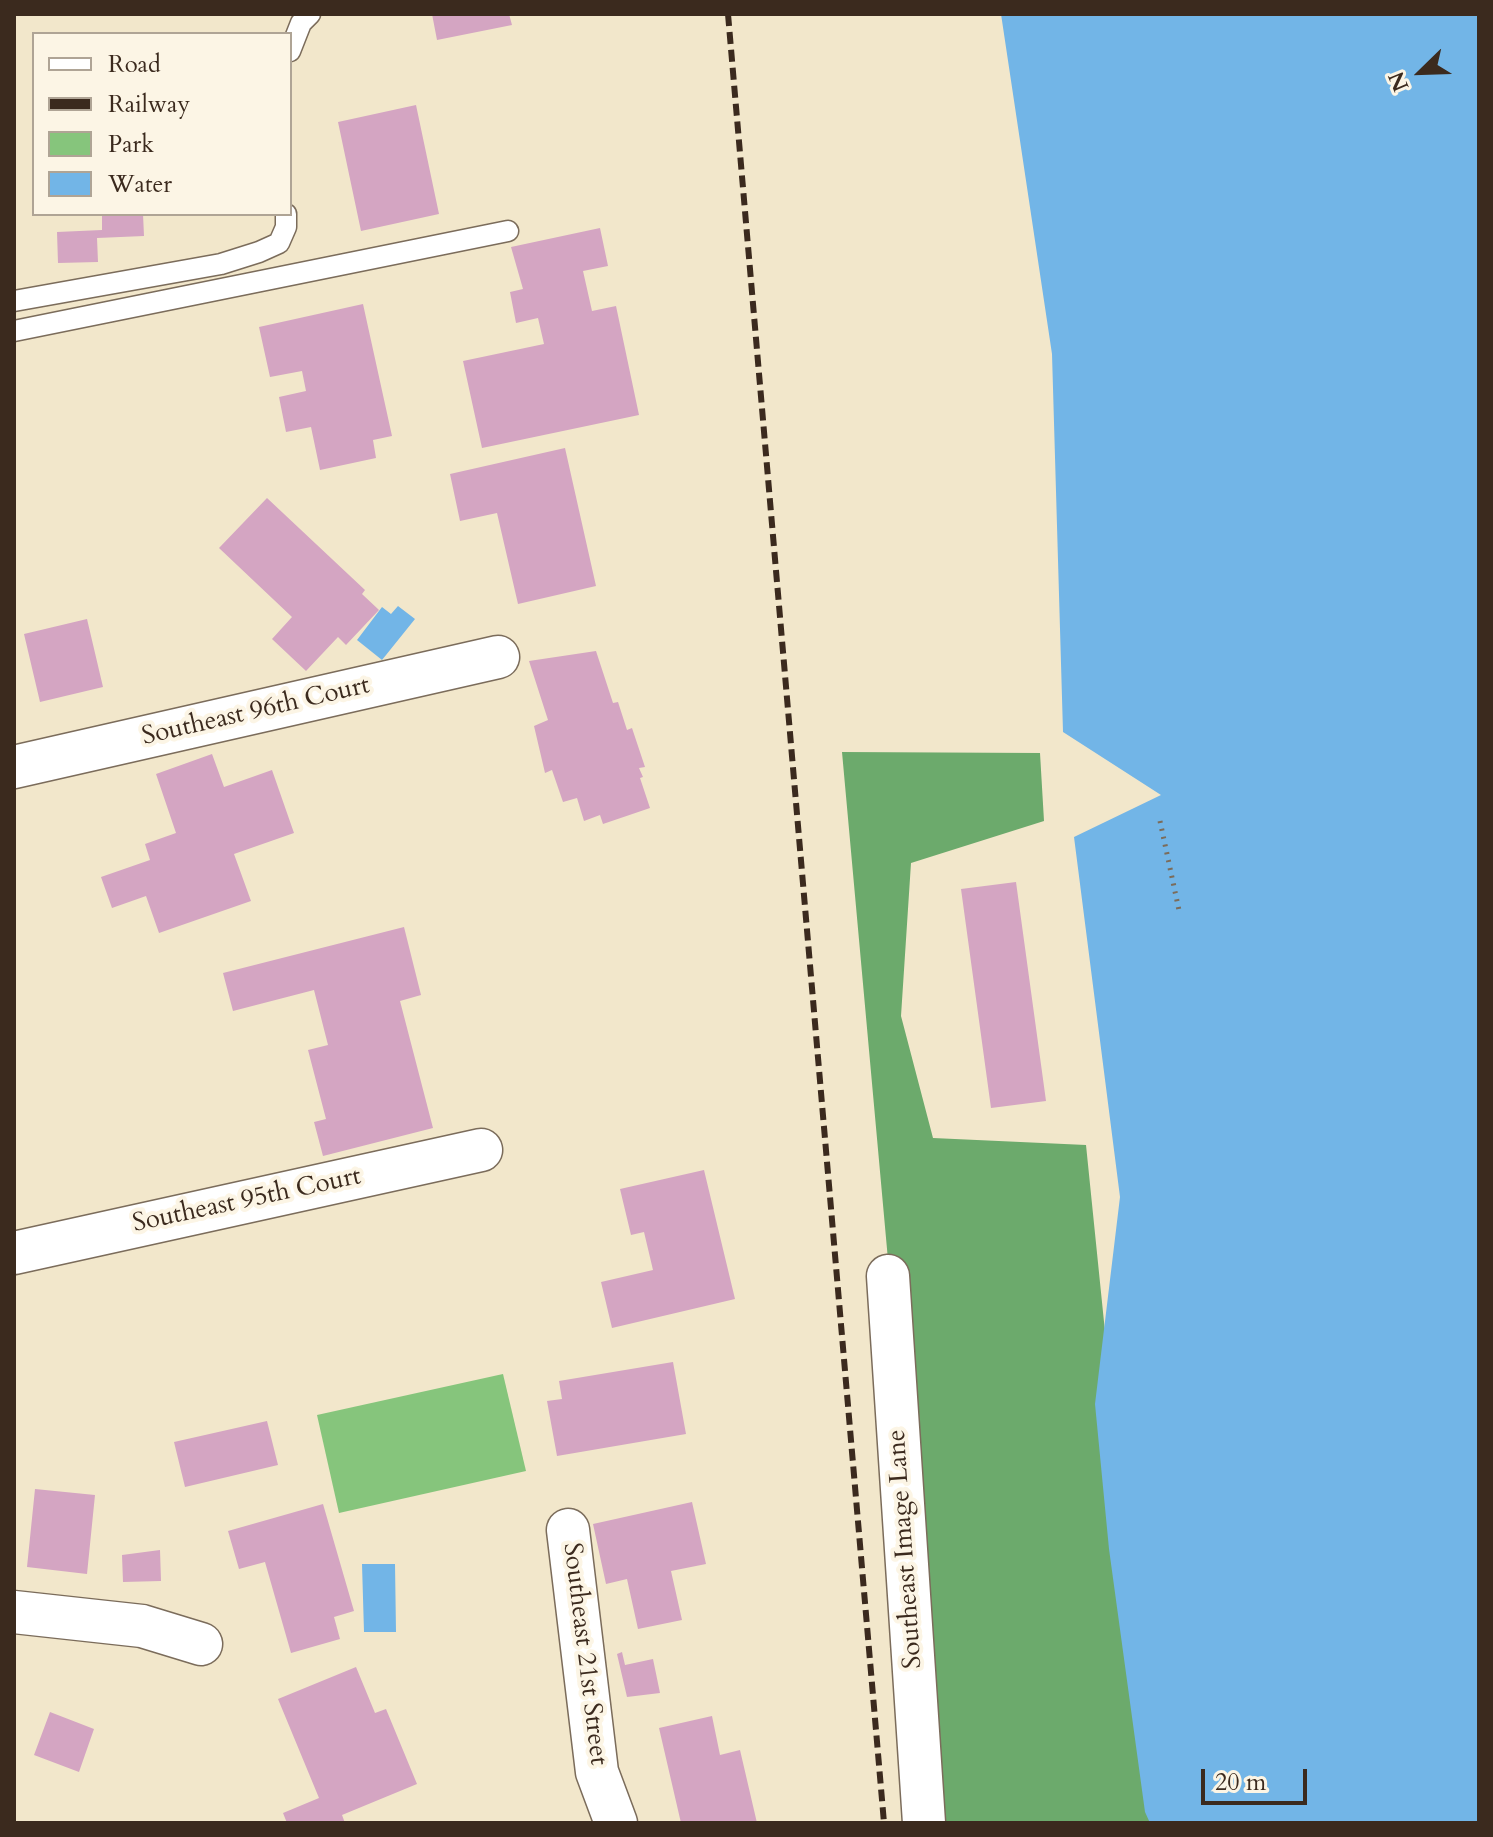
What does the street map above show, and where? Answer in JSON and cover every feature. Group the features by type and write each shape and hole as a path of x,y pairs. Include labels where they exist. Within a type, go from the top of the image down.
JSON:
{"street":[{"name":"Southeast 96th Court","path":"14,767 498,657"},
{"name":"Southeast 95th Court","path":"14,1253 481,1150"},
{"name":"Southeast Image Lane","path":"888,1276 924,1823"},
{"name":"Southeast 21st Street","path":"568,1530 597,1772 616,1823"},
{"path":"14,1612 142,1626 201,1644"}],"lane":[{"path":"292,46 301,23 310,14"},
{"path":"14,301 221,264 279,243 286,227 286,216"},
{"path":"14,331 508,231"}],"path":[{"path":"1160,821 1180,915"}],"green space":[{"path":"842,752 1040,753 1044,821 911,863 901,1016 933,1138 1086,1145 1155,1823 939,1823"},
{"path":"503,1374 526,1471 339,1513 317,1415"}],"water":[{"path":"1001,14 1479,14 1479,1823 1150,1823 1145,1812 1109,1549 1095,1404 1120,1197 1074,837 1161,795 1063,732 1052,354"},
{"path":"398,606 415,619 382,660 357,640 382,607 391,614"},
{"path":"362,1564 395,1564 396,1632 364,1632"}],"building":[{"path":"432,14 509,14 512,25 437,40"},
{"path":"416,105 439,214 361,231 338,122"},
{"path":"102,216 143,216 144,236 97,238 98,262 58,263 57,232 102,230"},
{"path":"600,228 608,266 583,271 592,311 616,306 639,415 482,448 463,361 544,344 538,318 516,323 510,292 523,289 511,247"},
{"path":"363,304 392,436 373,440 376,458 320,470 311,427 286,432 279,397 306,391 302,371 270,377 259,327"},
{"path":"565,448 596,586 518,604 497,513 460,521 450,474"},
{"path":"267,498 365,590 362,594 379,610 346,645 338,637 306,671 272,639 292,617 219,548"},
{"path":"87,619 103,687 40,702 24,634"},
{"path":"596,651 613,703 618,702 627,730 632,728 645,767 639,768 643,777 640,778 650,808 603,824 600,815 584,821 577,798 563,802 552,770 545,773 534,726 548,720 529,661"},
{"path":"212,754 224,787 272,770 294,833 234,854 251,901 159,933 146,896 112,908 101,877 150,860 145,844 176,833 156,774"},
{"path":"1016,882 1046,1101 991,1108 961,889"},
{"path":"404,927 421,995 400,1001 433,1128 323,1156 314,1122 326,1119 308,1050 328,1045 314,990 233,1011 223,973"},
{"path":"704,1170 735,1299 612,1328 601,1282 653,1270 644,1232 631,1235 620,1189"},
{"path":"673,1362 686,1434 557,1456 547,1401 562,1399 559,1381"},
{"path":"267,1421 278,1465 185,1487 174,1442"},
{"path":"35,1489 95,1495 87,1574 27,1567"},
{"path":"692,1502 706,1564 671,1571 682,1620 638,1629 627,1579 606,1584 593,1524"},
{"path":"323,1504 354,1611 334,1617 340,1639 291,1653 265,1562 239,1569 228,1531"},
{"path":"160,1550 161,1581 123,1582 122,1555"},
{"path":"622,1652 625,1665 653,1659 660,1693 627,1697 617,1654"},
{"path":"356,1667 375,1713 386,1709 417,1784 342,1815 345,1823 287,1823 283,1813 319,1798 278,1699"},
{"path":"50,1712 94,1729 79,1772 34,1755"},
{"path":"712,1716 720,1755 740,1750 757,1823 681,1823 659,1728"}],"railway":[{"path":"728,14 884,1823"}]}
